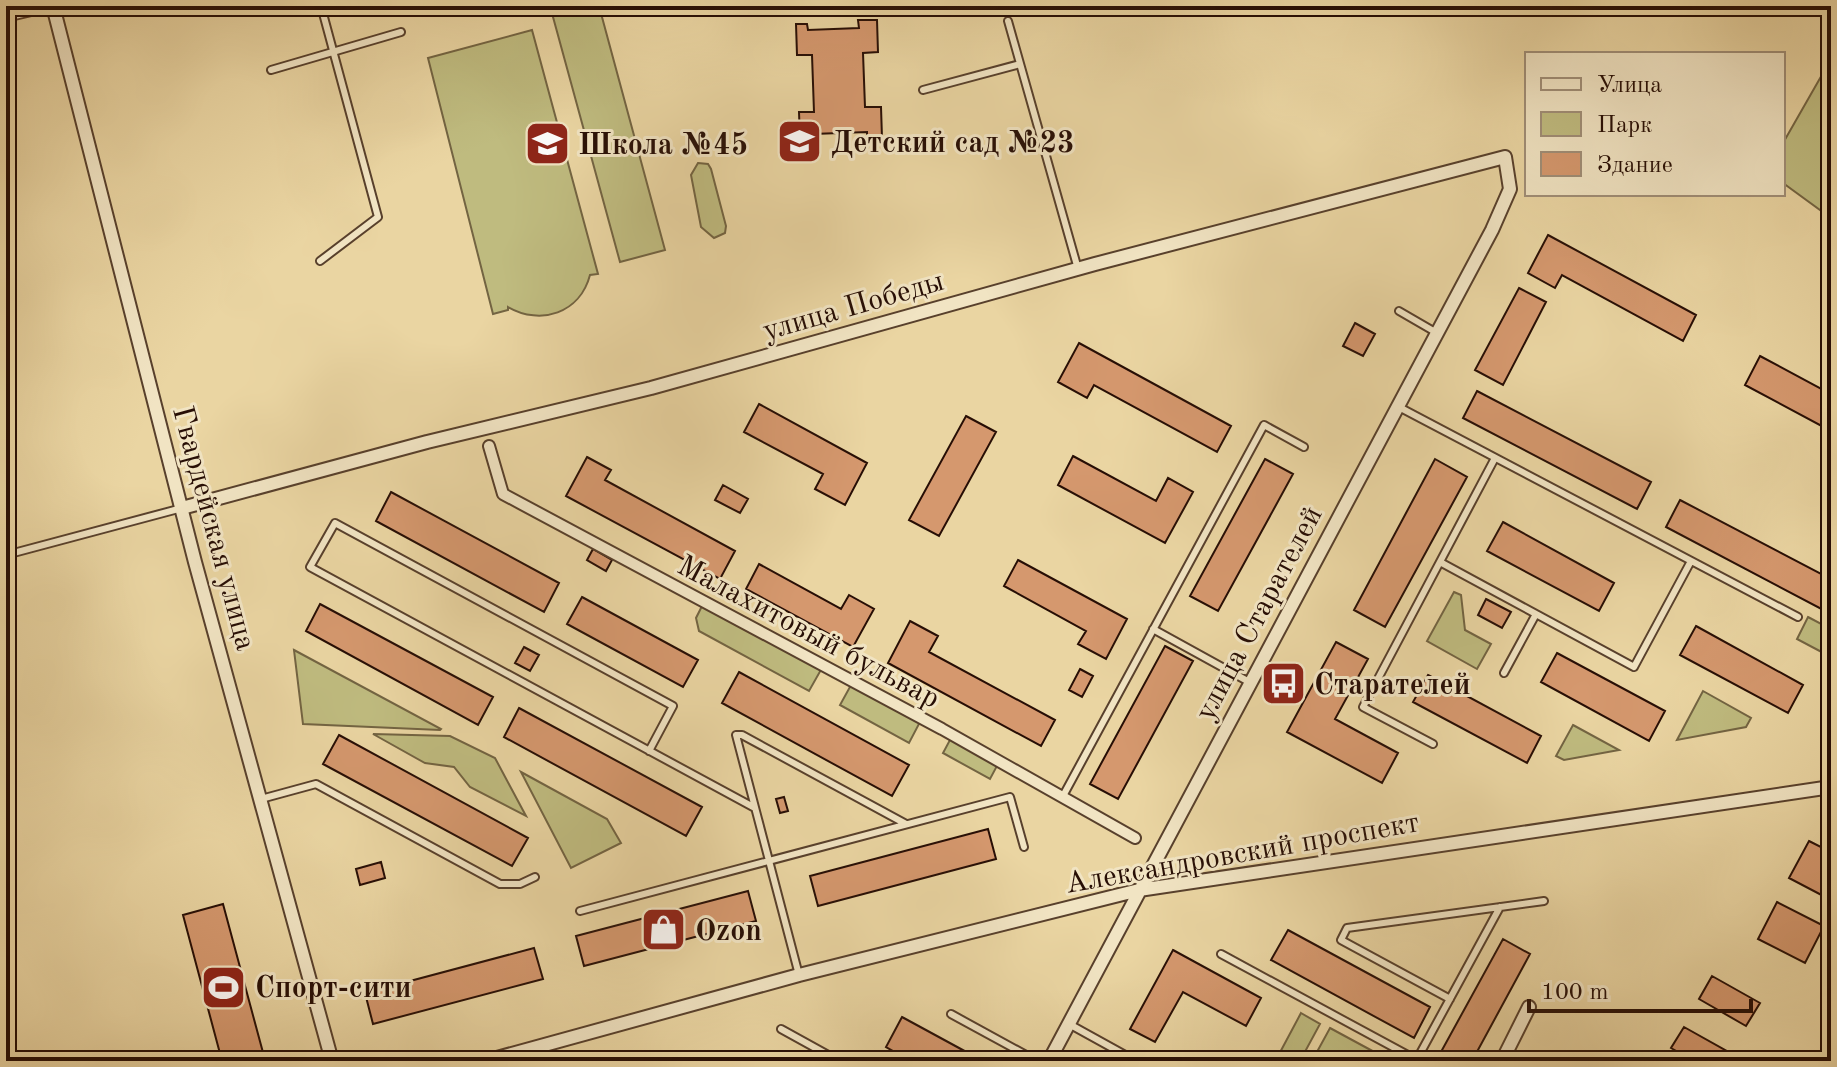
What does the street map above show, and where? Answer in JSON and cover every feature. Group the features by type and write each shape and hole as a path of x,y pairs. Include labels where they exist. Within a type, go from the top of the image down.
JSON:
{"street":[{"name":"Гвардейская улица","path":"53,6 182,508 332,1061"},
{"name":"улица Победы","path":"182,508 427,442 651,388 1078,269 1505,157 1510,189"},
{"name":"улица Старателей","path":"1049,1061 1437,333 1510,189"},
{"name":"Малахитовый бульвар","path":"489,446 503,494 1063,796 1135,838"},
{"name":"Александровский проспект","path":"486,1061 799,975 1139,890 1831,787"},
{"path":"1502,1061 1529,1007"}],"lane":[{"path":"6,18 53,6"},
{"path":"320,261 378,217 321,6"},
{"path":"1008,21 1078,269"},
{"path":"271,70 401,32"},
{"path":"923,90 1020,64"},
{"path":"1399,311 1437,333"},
{"path":"1397,406 1798,617"},
{"path":"1063,796 1264,425 1304,447"},
{"path":"1433,744 1363,707 1495,458"},
{"path":"6,555 182,508"},
{"path":"649,751 673,706 335,523 310,567 649,751 755,808"},
{"path":"1440,562 1634,667 1691,561"},
{"path":"1504,673 1536,614"},
{"path":"1153,629 1251,683"},
{"path":"799,975 736,735 742,735 907,824"},
{"path":"261,799 316,784 500,884 520,884 535,877"},
{"path":"580,911 1010,797 1024,847"},
{"path":"1450,999 1341,940 1347,928 1544,901"},
{"path":"1221,954 1416,1061 1500,907"},
{"path":"951,1014 1037,1061"},
{"path":"1069,1024 1136,1061"},
{"path":"781,1029 839,1061"}],"green space":[{"path":"550,6 599,6 665,250 620,262"},
{"path":"532,30 598,274 590,275 578,299 558,312 533,315 508,307 508,310 493,314 428,58"},
{"path":"1831,59 1831,218 1785,184 1785,140"},
{"path":"698,163 708,164 711,169 726,226 725,233 714,238 701,227 691,175"},
{"path":"1454,592 1461,595 1465,630 1491,644 1477,669 1427,641"},
{"path":"703,604 822,668 809,691 699,631 696,618"},
{"path":"1808,617 1831,629 1831,657 1797,639"},
{"path":"294,650 441,729 303,724"},
{"path":"851,685 920,722 909,743 840,705"},
{"path":"1703,691 1751,718 1746,727 1677,740"},
{"path":"1573,725 1619,750 1564,760 1556,756"},
{"path":"373,734 450,736 495,758 526,816 470,787 454,767 425,763"},
{"path":"951,738 998,764 990,779 943,753"},
{"path":"521,772 607,819 621,843 571,868"},
{"path":"1301,1013 1320,1024 1300,1061 1277,1058"},
{"path":"1330,1028 1391,1061 1312,1061"}],"building":[{"path":"858,20 877,20 878,52 863,53 865,107 881,107 882,138 867,139 867,132 813,134 813,140 800,140 799,112 814,112 812,55 797,55 796,24 807,24 808,30 859,28"},
{"path":"1548,235 1696,315 1683,341 1562,275 1555,288 1528,273"},
{"path":"1519,288 1546,302 1503,385 1475,370"},
{"path":"1355,323 1375,334 1363,356 1343,346"},
{"path":"1079,343 1231,426 1217,452 1094,385 1087,398 1058,382"},
{"path":"1760,356 1831,394 1831,431 1745,385"},
{"path":"1477,391 1651,482 1637,509 1463,418"},
{"path":"759,404 867,463 845,505 815,489 823,474 744,432"},
{"path":"966,416 996,432 939,536 909,520"},
{"path":"1073,456 1156,501 1168,478 1193,492 1165,543 1058,485"},
{"path":"587,457 611,470 605,480 735,551 720,579 566,496"},
{"path":"1265,459 1293,474 1218,611 1190,596"},
{"path":"1435,459 1467,477 1385,627 1354,610"},
{"path":"723,485 748,499 740,513 715,500"},
{"path":"391,492 559,583 544,612 376,521"},
{"path":"1680,500 1831,579 1831,614 1666,527"},
{"path":"1503,522 1614,583 1599,611 1487,551"},
{"path":"593,549 612,560 606,571 587,560"},
{"path":"1018,560 1127,619 1106,659 1078,644 1086,631 1004,586"},
{"path":"759,564 841,609 849,595 874,609 853,647 746,589"},
{"path":"582,597 698,660 683,687 567,624"},
{"path":"1486,599 1511,612 1502,628 1478,615"},
{"path":"320,604 493,697 478,725 306,631"},
{"path":"910,621 938,636 929,652 1055,720 1041,746 888,663"},
{"path":"1696,626 1803,685 1788,713 1680,655"},
{"path":"1336,642 1368,659 1335,719 1398,753 1382,783 1287,732"},
{"path":"1165,646 1193,661 1118,799 1090,784"},
{"path":"524,647 539,655 530,671 515,663"},
{"path":"1557,653 1665,711 1649,741 1541,682"},
{"path":"1080,669 1093,676 1082,697 1069,690"},
{"path":"739,672 909,765 892,796 722,703"},
{"path":"1428,675 1541,736 1527,763 1413,702"},
{"path":"519,708 702,807 686,836 504,737"},
{"path":"339,735 528,838 512,866 323,764"},
{"path":"784,797 788,811 780,813 776,799"},
{"path":"988,829 996,859 818,906 810,876"},
{"path":"1809,841 1831,852 1831,900 1789,878"},
{"path":"381,862 385,878 360,885 356,869"},
{"path":"748,891 756,921 584,966 576,936"},
{"path":"1777,902 1824,926 1805,963 1758,939"},
{"name":"Спорт-сити","path":"223,904 265,1060 222,1061 183,915"},
{"path":"1288,930 1430,1007 1414,1038 1271,960"},
{"path":"1503,939 1530,954 1472,1061 1436,1061"},
{"path":"534,948 543,979 373,1024 365,993"},
{"path":"1173,950 1261,998 1246,1026 1183,992 1155,1042 1130,1029"},
{"path":"1712,976 1760,1003 1746,1026 1699,999"},
{"path":"902,1017 983,1061 911,1061 886,1047"},
{"path":"1684,1027 1732,1054 1728,1061 1694,1061 1671,1048"}],"place":[{"name":"Детский сад №23","path":"800,142"},
{"name":"Школа №45","path":"547,144"},
{"name":"Старателей","path":"1283,684"},
{"name":"Ozon","path":"664,930"},
{"name":"Спорт-сити","path":"224,987"}]}
